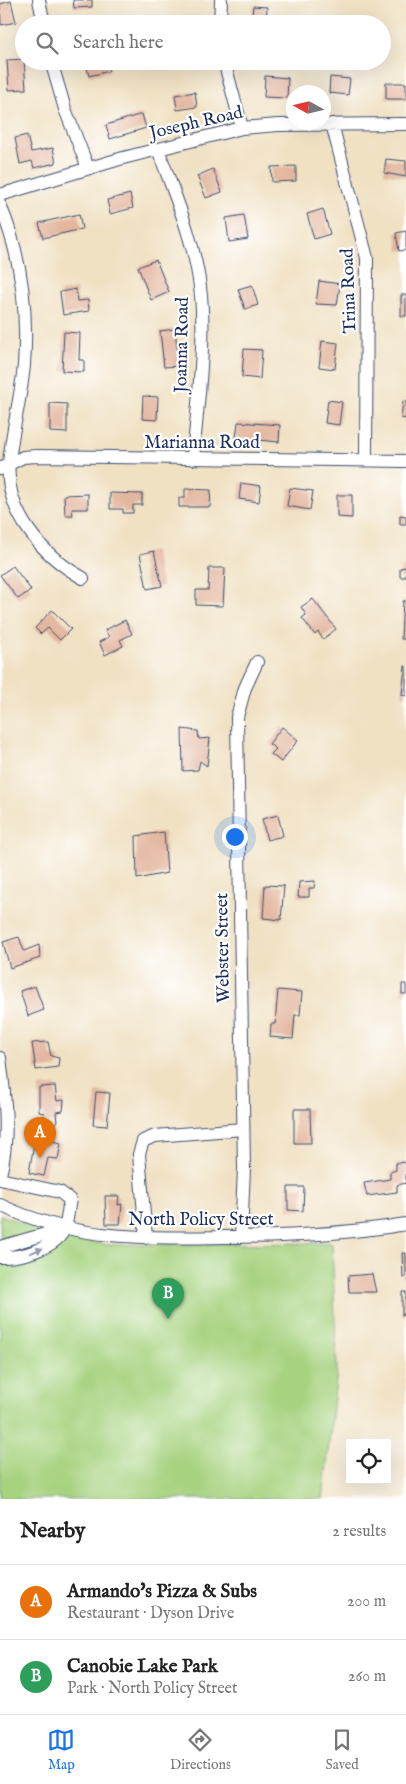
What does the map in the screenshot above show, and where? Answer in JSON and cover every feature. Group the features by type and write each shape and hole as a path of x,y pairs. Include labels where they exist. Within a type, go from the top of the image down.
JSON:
{"street":[{"path":"39,0 42,15"},
{"path":"220,15 221,0"},
{"path":"54,70 65,109 88,168"},
{"path":"226,70 242,128"},
{"name":"Joseph Road","path":"0,195 158,148 242,128 332,124 406,124"},
{"name":"Trina Road","path":"332,124 367,258 366,460"},
{"name":"Joanna Road","path":"158,148 187,231 200,287 202,316 193,459"},
{"path":"0,205 11,232 23,290 25,320 24,364 20,407 4,466 11,494 24,522 46,552 83,578"},
{"name":"Marianna Road","path":"4,466 23,457 36,456 406,461"},
{"name":"Webster Street","path":"241,1237 243,1130 237,717 245,688 257,662"},
{"path":"0,1058 6,1120 5,1147 0,1177 60,1192 70,1200 65,1229 46,1247 32,1253 0,1257"},
{"path":"146,1238 139,1154 143,1141 155,1136 243,1130"},
{"name":"North Policy Street","path":"0,1205 30,1218 65,1229 100,1236 146,1238 289,1236 406,1224"},
{"path":"0,1247 65,1229"}],"green space":[{"path":"0,1215 61,1237 108,1245 332,1243 337,1370 323,1499 0,1499"}],"building":[{"path":"73,0 92,0 92,7 74,8"},
{"path":"11,1 15,22 1,25 0,4"},
{"path":"253,6 267,7 267,15 252,15"},
{"path":"7,60 15,60 15,70 25,70 26,89 9,90"},
{"path":"87,70 109,71 89,76"},
{"path":"265,76 288,78 286,98 264,97"},
{"path":"330,77 350,79 348,95 331,93"},
{"path":"386,83 406,83 406,99 386,99"},
{"path":"195,92 197,107 177,110 175,95"},
{"path":"142,114 146,128 110,139 106,125"},
{"path":"27,135 31,152 53,148 56,163 34,168 32,161 20,164 15,138"},
{"path":"386,159 406,161 406,177 384,173"},
{"path":"296,166 296,181 272,182 271,167"},
{"path":"213,169 222,192 206,198 197,176"},
{"path":"130,194 133,208 110,214 107,200"},
{"path":"323,209 330,234 314,239 307,214"},
{"path":"79,214 82,229 43,238 39,223"},
{"path":"244,215 248,239 229,242 226,218"},
{"path":"406,231 406,250 399,251 396,233"},
{"path":"156,260 169,292 151,300 138,267"},
{"path":"319,281 340,284 337,305 316,304"},
{"path":"252,285 258,305 245,309 238,289"},
{"path":"76,289 77,301 88,300 89,311 63,315 60,292"},
{"path":"401,295 406,295 406,316 401,316"},
{"path":"175,329 179,366 164,367 160,331"},
{"path":"64,332 80,333 79,360 84,360 84,372 62,371"},
{"path":"322,341 338,343 335,369 319,367"},
{"path":"244,349 262,350 260,379 242,377"},
{"path":"143,396 158,397 157,420 142,419"},
{"path":"328,400 342,402 339,425 325,423"},
{"path":"403,401 406,402 406,419 401,418"},
{"path":"50,403 67,404 67,433 50,432"},
{"path":"238,422 280,425 279,442 236,438"},
{"path":"241,483 261,486 259,502 239,499"},
{"path":"290,488 313,491 310,510 287,506"},
{"path":"185,489 211,490 210,507 179,507 179,498 185,498"},
{"path":"110,493 142,494 142,505 133,505 133,513 123,513 123,509 110,509"},
{"path":"88,494 88,509 72,509 73,515 65,515 64,495"},
{"path":"337,495 352,495 352,518 337,517"},
{"path":"400,515 406,516 406,524 400,524"},
{"path":"154,551 162,586 147,589 140,554"},
{"path":"13,566 31,590 18,599 0,575"},
{"path":"406,567 406,577 400,577 400,568"},
{"path":"209,568 225,568 223,606 196,605 196,590 208,590"},
{"path":"313,599 336,629 323,639 318,632 315,635 302,618 306,615 301,607"},
{"path":"403,601 406,601 406,639 401,639"},
{"path":"52,610 71,629 60,640 48,628 41,634 35,628"},
{"path":"125,620 132,634 120,640 123,646 105,655 99,642 109,637 105,630"},
{"path":"406,666 406,696 402,695"},
{"path":"282,727 298,740 281,762 271,754 276,749 269,744"},
{"path":"182,729 198,731 199,739 210,738 207,766 200,761 198,770 183,771"},
{"path":"278,815 283,836 267,840 262,819"},
{"path":"164,832 167,873 137,879 136,836"},
{"path":"315,881 314,888 309,888 309,897 298,897 299,882"},
{"path":"265,885 284,886 281,920 263,918"},
{"path":"19,937 24,951 39,945 40,958 10,968 3,942"},
{"path":"402,984 406,984 406,994 402,994"},
{"path":"35,986 44,1010 28,1016 20,991"},
{"path":"278,990 302,992 300,1015 295,1015 293,1039 270,1037 271,1024 275,1024"},
{"path":"48,1042 51,1056 59,1058 58,1067 36,1070 32,1043"},
{"path":"55,1086 57,1101 64,1100 63,1111 56,1112 57,1123 43,1123 44,1113 39,1112 39,1087"},
{"path":"96,1092 110,1093 107,1126 93,1125"},
{"path":"294,1109 310,1109 311,1143 294,1143"},
{"path":"47,1140 61,1143 58,1159 48,1158 44,1176 29,1173 34,1144 45,1147"},
{"path":"406,1162 406,1183 397,1185 397,1192 367,1196 364,1183 390,1179 390,1172 396,1170 396,1163"},
{"path":"288,1187 304,1187 303,1211 288,1210"},
{"path":"105,1196 119,1196 118,1205 122,1204 120,1224 106,1224"},
{"path":"402,1253 406,1253 406,1277 403,1278"},
{"path":"372,1274 376,1292 349,1292 348,1276"},
{"path":"402,1292 406,1292 406,1315 402,1315"}],"place":[{"name":"Armando's Pizza & Subs","path":"40,1158"},
{"name":"Canobie Lake Park","path":"168,1319"}]}
